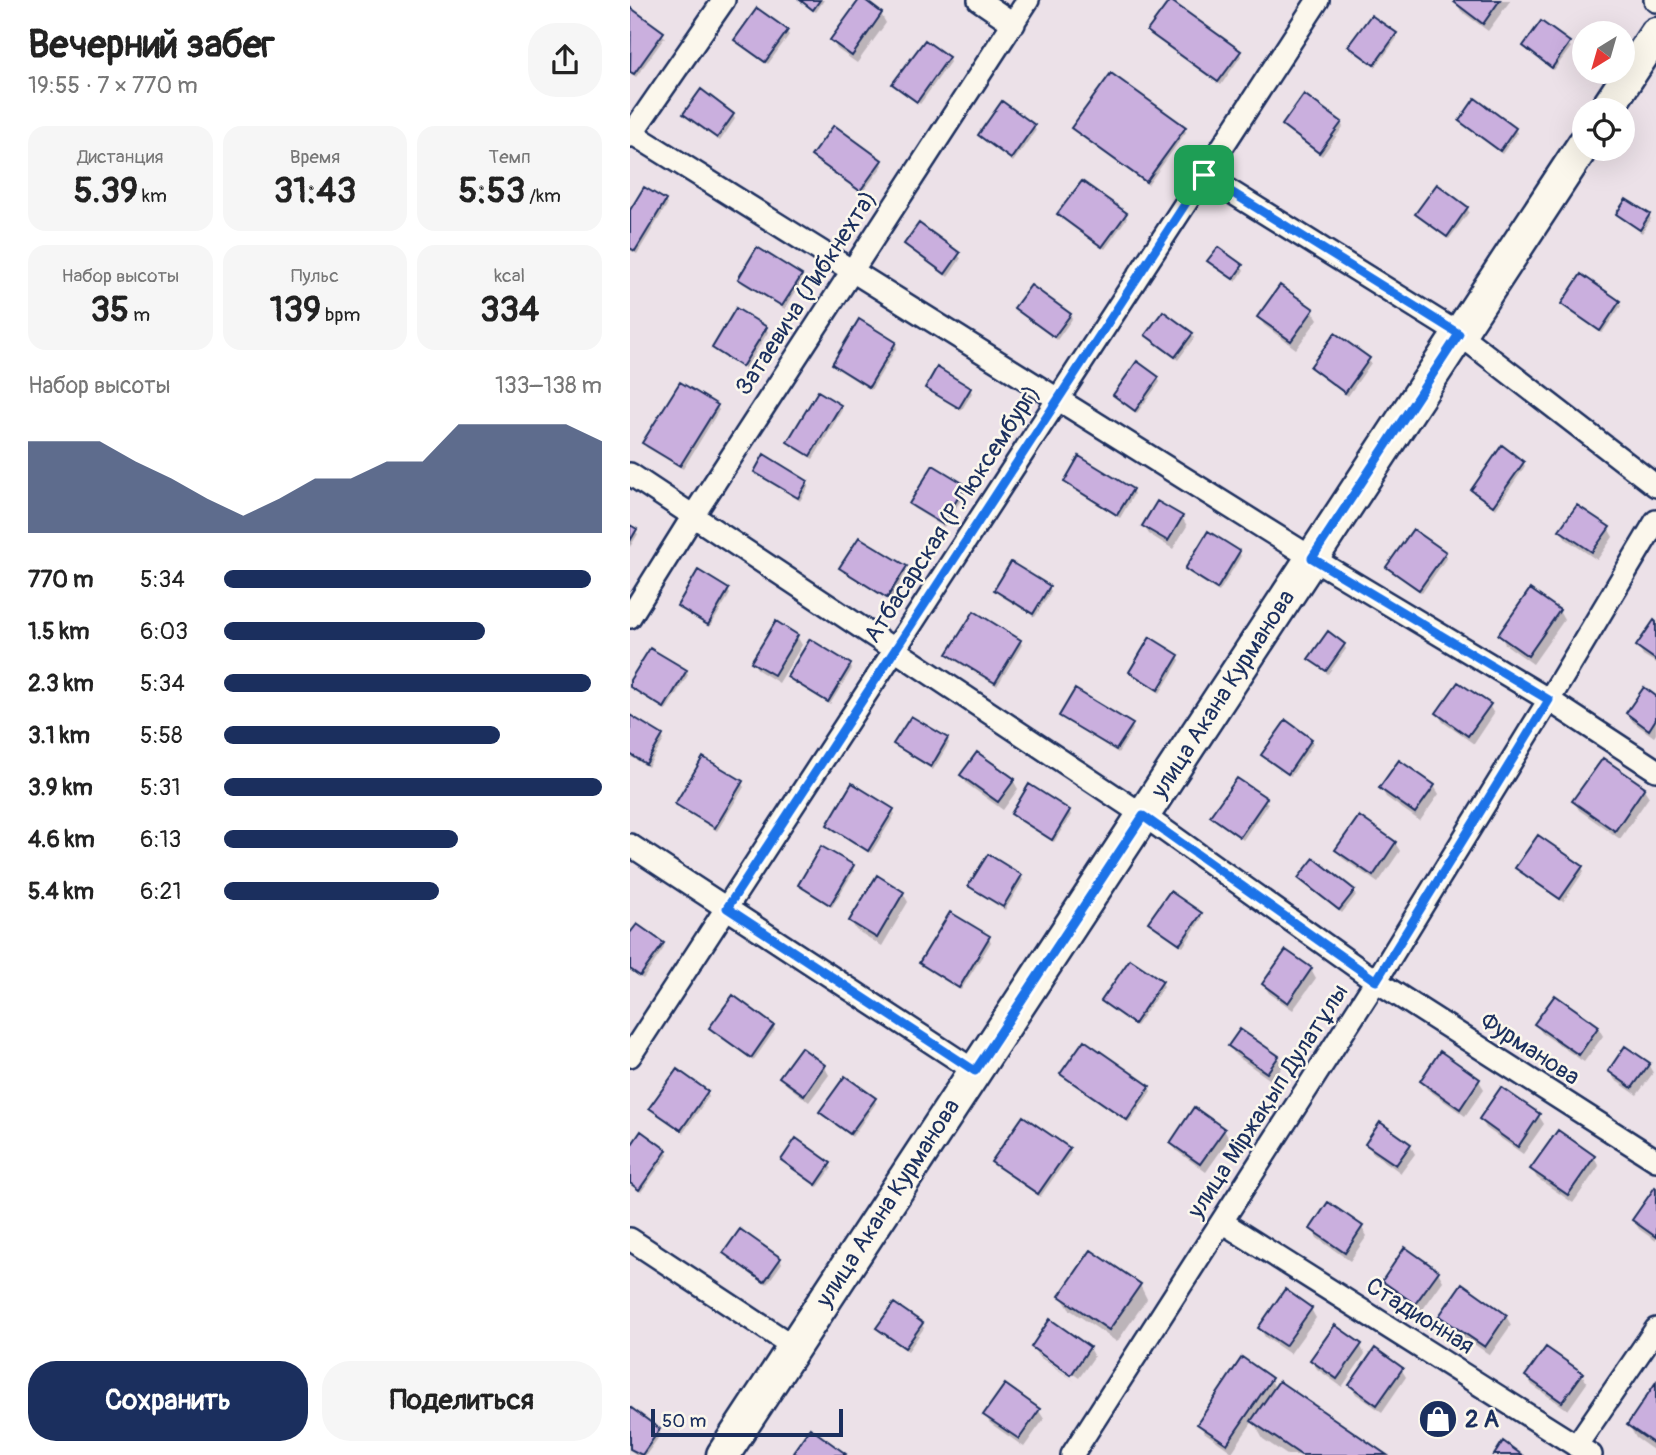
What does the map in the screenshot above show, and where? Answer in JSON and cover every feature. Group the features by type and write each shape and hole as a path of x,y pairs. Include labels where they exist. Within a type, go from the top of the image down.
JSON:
{"main road":[{"path":"1614,98 1656,34"},
{"name":"улица Акана Курманова","path":"723,1455 1573,161"}],"street":[{"path":"724,0 631,134 1312,558 1549,700 1656,770"},
{"path":"979,0 1014,24"},
{"name":"Затаевича (Либкнехта)","path":"630,617 1028,0"},
{"name":"Атбасарская (Р.Люксембург)","path":"630,1056 1318,0"},
{"path":"1204,175 1459,334 1656,486"},
{"name":"Фурманова","path":"630,474 1143,816 1376,981 1656,1160"},
{"name":"улица Міржақып Дулатұлы","path":"1072,1455 1376,981 1656,521"},
{"path":"630,845 975,1071"},
{"name":"Стадионная","path":"1222,1222 1584,1450"},
{"path":"630,1239 794,1347"},
{"path":"1584,1450 1656,1329"}],"building":[{"path":"800,0 820,0 813,10"},
{"path":"859,0 865,0 882,13 852,56 830,40"},
{"path":"1170,0 1241,51 1218,82 1147,31"},
{"path":"1500,0 1483,24 1454,2"},
{"path":"631,8 664,32 634,74 630,72"},
{"path":"757,8 788,30 765,62 734,40"},
{"path":"1371,15 1397,33 1374,65 1348,46"},
{"path":"1541,21 1570,42 1552,68 1523,46"},
{"path":"925,40 949,57 917,102 892,84"},
{"path":"1111,73 1186,127 1146,182 1071,128"},
{"path":"701,89 734,114 717,138 683,114"},
{"path":"1304,94 1342,122 1319,153 1282,125"},
{"path":"1475,98 1516,128 1500,151 1459,121"},
{"path":"1002,101 1035,125 1011,159 978,135"},
{"path":"834,125 882,160 860,191 811,156"},
{"path":"1082,181 1127,213 1102,247 1057,214"},
{"path":"1437,184 1468,207 1447,237 1415,214"},
{"path":"644,187 666,200 635,251 630,248 630,210"},
{"path":"1626,199 1650,214 1640,230 1616,214"},
{"path":"919,223 960,253 945,274 904,244"},
{"path":"757,247 802,275 782,306 738,279"},
{"path":"1218,247 1243,265 1233,279 1207,261"},
{"path":"1581,274 1620,301 1600,331 1561,304"},
{"path":"1031,285 1071,314 1054,337 1014,308"},
{"path":"1280,285 1314,309 1291,341 1257,317"},
{"path":"736,308 767,327 742,367 712,348"},
{"path":"1163,311 1193,333 1175,357 1145,335"},
{"path":"859,319 896,342 869,387 832,364"},
{"path":"1335,333 1370,358 1345,393 1310,367"},
{"path":"1137,361 1159,377 1135,411 1113,395"},
{"path":"937,367 971,388 959,408 925,388"},
{"path":"680,382 718,405 680,466 642,443"},
{"path":"818,391 841,405 810,456 787,442"},
{"path":"1502,445 1524,462 1493,506 1471,490"},
{"path":"764,454 808,481 798,498 754,472"},
{"path":"1079,456 1133,489 1117,515 1064,482"},
{"path":"933,465 966,485 942,524 909,504"},
{"path":"1157,501 1183,516 1168,541 1142,526"},
{"path":"1577,505 1610,527 1592,552 1559,530"},
{"path":"630,525 637,529 630,541"},
{"path":"1413,529 1446,552 1419,590 1386,567"},
{"path":"1208,531 1240,551 1217,589 1185,569"},
{"path":"859,537 907,566 887,598 839,568"},
{"path":"1011,562 1050,586 1033,614 994,590"},
{"path":"698,570 729,589 708,625 677,606"},
{"path":"1530,589 1560,610 1528,656 1498,635"},
{"path":"974,611 1021,640 995,683 947,654"},
{"path":"1654,620 1656,622 1656,660 1636,646"},
{"path":"776,621 798,635 774,675 751,662"},
{"path":"1328,631 1345,644 1326,671 1308,659"},
{"path":"1150,637 1179,655 1158,690 1129,672"},
{"path":"810,639 851,664 828,702 787,677"},
{"path":"650,648 687,670 664,708 630,687 630,680"},
{"path":"1458,682 1491,704 1468,736 1436,713"},
{"path":"1644,687 1656,696 1656,719 1649,730 1626,713"},
{"path":"1075,689 1133,724 1116,750 1059,716"},
{"path":"630,715 663,735 646,764 630,754"},
{"path":"911,716 948,738 931,767 893,744"},
{"path":"1286,720 1312,739 1288,774 1261,755"},
{"path":"977,752 1015,779 998,802 960,775"},
{"path":"703,757 743,781 715,828 675,804"},
{"path":"1603,758 1645,787 1615,831 1572,801"},
{"path":"1399,760 1435,785 1415,813 1379,788"},
{"path":"1237,778 1267,798 1240,837 1210,816"},
{"path":"852,783 894,809 868,851 827,825"},
{"path":"1029,784 1070,810 1052,840 1011,814"},
{"path":"1359,816 1396,842 1373,876 1335,850"},
{"path":"1538,835 1583,866 1560,899 1515,868"},
{"path":"821,846 854,865 830,905 798,885"},
{"path":"988,854 1022,875 1003,907 968,886"},
{"path":"1314,858 1355,890 1339,910 1298,878"},
{"path":"877,875 904,892 877,938 849,921"},
{"path":"1170,891 1202,913 1180,944 1148,922"},
{"path":"950,912 990,936 959,988 919,963"},
{"path":"637,924 664,943 640,976 630,969 630,933"},
{"path":"1286,950 1312,968 1288,1003 1262,984"},
{"path":"1130,959 1163,981 1134,1024 1101,1001"},
{"path":"733,995 774,1025 751,1058 709,1028"},
{"path":"1555,995 1599,1026 1579,1055 1534,1024"},
{"path":"1240,1029 1279,1056 1267,1073 1228,1046"},
{"path":"1084,1040 1150,1086 1127,1120 1060,1074"},
{"path":"1625,1046 1650,1063 1632,1088 1608,1071"},
{"path":"801,1047 825,1065 804,1095 779,1077"},
{"path":"1440,1051 1480,1079 1460,1109 1420,1081"},
{"path":"677,1069 708,1091 681,1130 649,1108"},
{"path":"845,1076 876,1098 850,1134 819,1112"},
{"path":"1501,1087 1540,1114 1518,1147 1479,1119"},
{"path":"1194,1107 1225,1129 1200,1164 1170,1143"},
{"path":"1023,1116 1070,1148 1038,1194 991,1162"},
{"path":"1380,1122 1411,1144 1396,1165 1365,1144"},
{"path":"1558,1130 1595,1156 1568,1195 1530,1169"},
{"path":"641,1131 667,1150 639,1190 630,1183 630,1147"},
{"path":"796,1138 831,1163 816,1185 781,1160"},
{"path":"1656,1188 1656,1237 1632,1220"},
{"path":"1328,1202 1363,1226 1345,1253 1310,1229"},
{"path":"740,1229 781,1258 764,1282 723,1253"},
{"path":"1405,1247 1439,1271 1415,1304 1382,1281"},
{"path":"1091,1250 1141,1284 1109,1330 1059,1296"},
{"path":"1462,1283 1507,1315 1485,1347 1439,1316"},
{"path":"1285,1289 1312,1308 1285,1346 1258,1328"},
{"path":"894,1303 923,1323 905,1348 876,1328"},
{"path":"1050,1319 1090,1347 1071,1375 1031,1347"},
{"path":"1335,1325 1362,1344 1337,1379 1310,1360"},
{"path":"1546,1347 1583,1373 1562,1402 1525,1376"},
{"path":"1375,1348 1403,1368 1377,1405 1349,1385"},
{"path":"1242,1357 1272,1378 1227,1444 1197,1424"},
{"path":"1279,1381 1387,1455 1301,1455 1251,1421"},
{"path":"1656,1382 1656,1445 1627,1425"},
{"path":"1005,1384 1040,1409 1019,1439 983,1415"},
{"path":"630,1407 660,1429 642,1455 630,1449"},
{"path":"810,1428 846,1454 798,1455 793,1452"},
{"path":"1503,1441 1522,1455 1494,1455"}],"place":[{"name":"2 А","path":"1438,1419"}],"route":[{"path":"1204,175 1459,334 1312,558 1549,700 1376,981 1143,816 975,1071 727,908 1204,175"}]}
